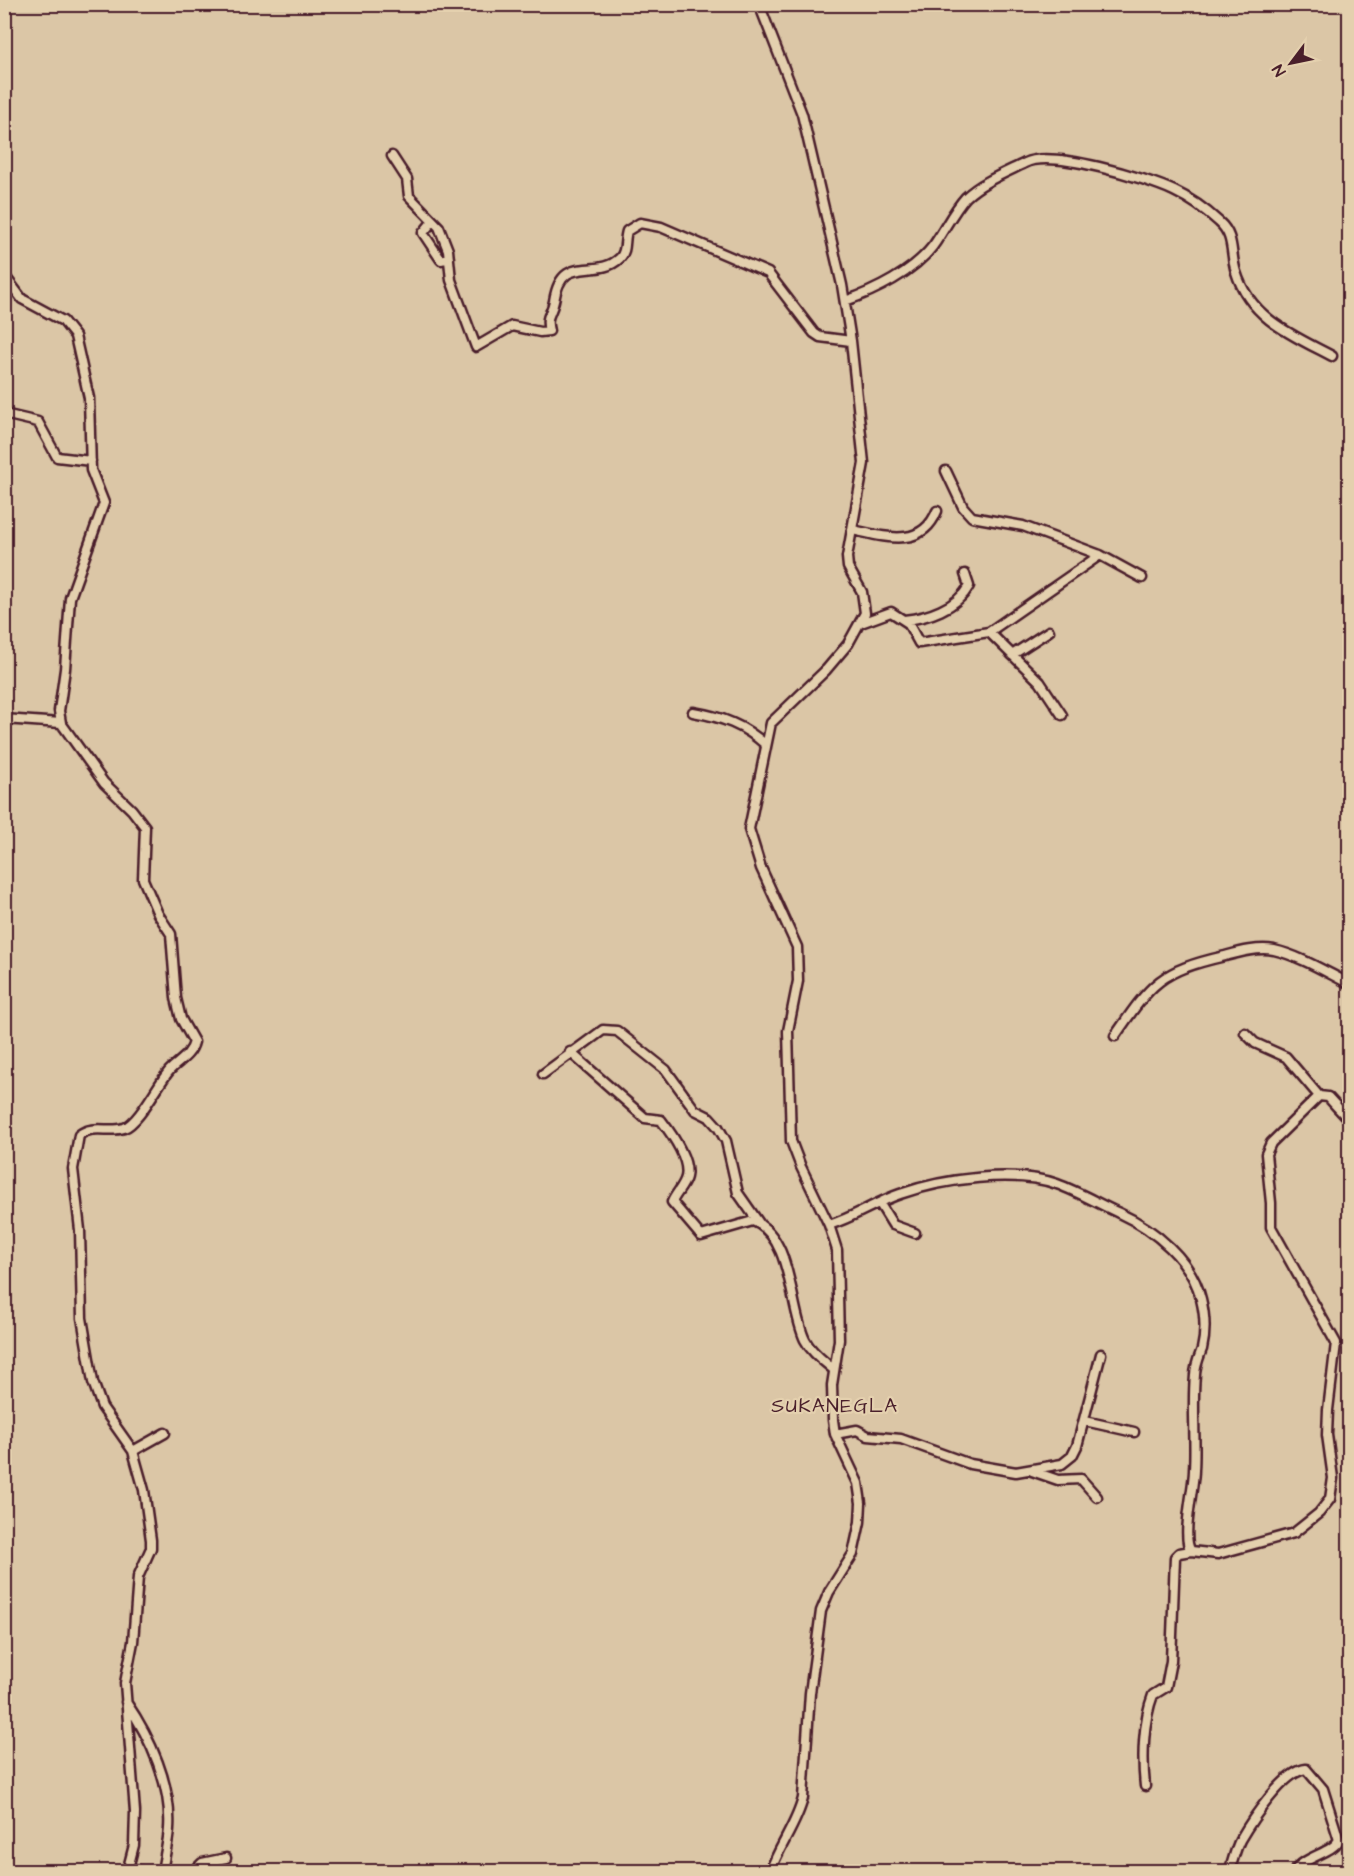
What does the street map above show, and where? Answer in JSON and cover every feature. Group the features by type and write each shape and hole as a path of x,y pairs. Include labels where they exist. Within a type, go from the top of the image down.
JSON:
{"street":[{"path":"759,4 802,114 845,301 864,463 848,567 865,601 865,613 861,624 826,670 774,719 766,745 749,830 760,868 797,947 798,981 788,1031 791,1141 801,1167 830,1225 837,1250 839,1340 834,1370 833,1420 835,1434 858,1483 860,1522 853,1554 828,1593 821,1611 810,1693 804,1798 770,1872"},
{"path":"392,156 407,179 407,194 439,227 449,258 451,280 477,347 514,325 525,330 549,332 546,318 559,282 574,270 616,261 624,252 627,231 640,223 661,228 768,273 814,333 820,337 851,341"},
{"path":"845,301 877,289 927,254 971,193 1029,161 1045,158 1086,164 1168,188 1206,211 1220,223 1229,235 1236,271 1253,305 1282,330 1332,356"},
{"path":"432,222 423,233 441,260 449,258"},
{"path":"4,275 22,299 63,321 75,336 89,398 92,473 104,503 70,598 65,669 59,711 61,723 104,783 132,810 146,829 143,879 158,914 171,934 176,998 181,1019 194,1042 192,1050 170,1071 128,1126 86,1130 77,1138 73,1169 80,1230 82,1318 93,1382 102,1407 133,1451 144,1490 151,1548 138,1577 124,1700 135,1789 134,1845 127,1870 143,1872"},
{"path":"4,414 35,420 59,458 91,461"},
{"path":"946,471 963,507 972,517 1013,522 1100,555 1142,578"},
{"path":"853,530 885,536 907,537 928,527 937,511"},
{"path":"861,624 891,612 904,620 919,643 989,632 1100,555"},
{"path":"904,620 924,617 957,600 969,586 965,574"},
{"path":"989,632 1040,682 1062,715"},
{"path":"1012,655 1049,632"},
{"path":"693,712 724,718 748,730 766,745"},
{"path":"4,718 61,723"},
{"path":"1115,1036 1149,989 1163,977 1185,965 1237,953 1273,950 1350,984"},
{"path":"543,1074 603,1030 612,1029 666,1070 695,1110 709,1117 723,1134 738,1193 759,1223 770,1234 780,1252 806,1342 834,1370"},
{"path":"1245,1033 1255,1043 1287,1057 1319,1096 1328,1097 1350,1122"},
{"path":"570,1052 645,1118 661,1119 683,1158 687,1171 684,1182 672,1202 701,1236 753,1221 759,1223"},
{"path":"1144,1786 1143,1765 1149,1708 1153,1695 1166,1687 1171,1661 1175,1557 1179,1553 1191,1551 1218,1554 1294,1533 1319,1513 1330,1499 1333,1478 1328,1435 1328,1410 1336,1343 1271,1227 1266,1154 1271,1143 1319,1096"},
{"path":"830,1225 852,1218 920,1188 971,1179 1028,1179 1057,1184 1135,1220 1169,1246 1190,1271 1200,1295 1205,1318 1202,1347 1195,1373 1194,1469 1187,1538 1191,1551"},
{"path":"880,1204 893,1225 915,1233"},
{"path":"835,1434 859,1430 868,1436 906,1440 970,1464 1012,1472 1031,1471 1062,1464 1072,1456 1085,1421 1101,1354"},
{"path":"1085,1421 1134,1432"},
{"path":"133,1451 165,1433"},
{"path":"1031,1471 1058,1480 1081,1479 1097,1497"},
{"path":"124,1700 144,1730 164,1788 169,1828 162,1872"},
{"path":"1229,1872 1240,1841 1265,1806 1285,1780 1298,1770 1306,1769 1323,1789 1339,1840 1334,1846 1305,1860 1294,1872"},
{"path":"193,1872 202,1863 226,1858"}],"district":[{"name":"SUKANEGLA","path":"835,1406"}]}
